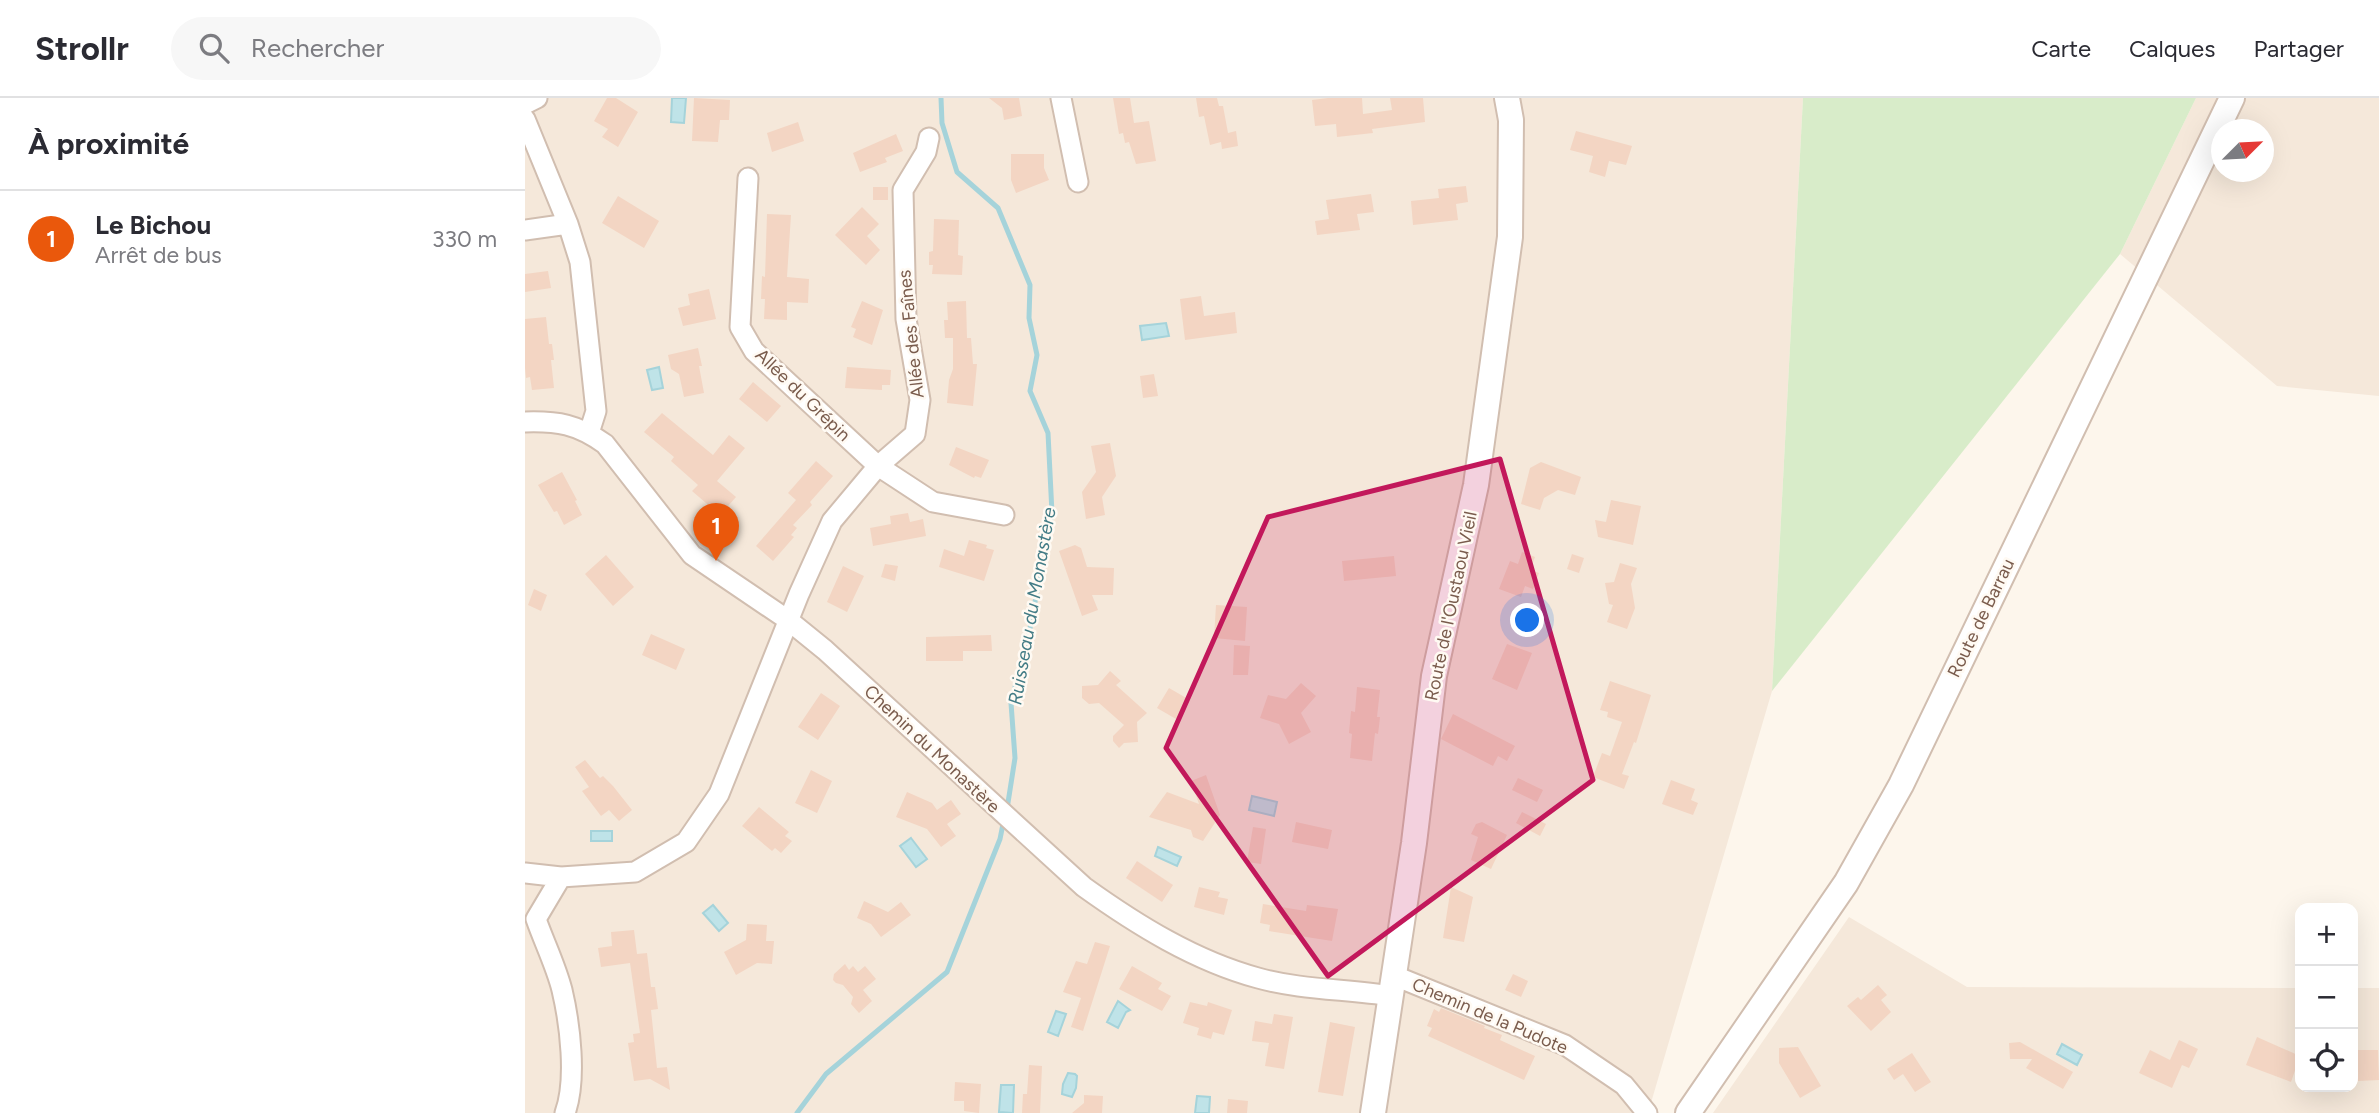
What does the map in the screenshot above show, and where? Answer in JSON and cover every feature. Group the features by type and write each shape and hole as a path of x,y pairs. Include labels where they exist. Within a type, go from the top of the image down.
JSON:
{"street":[{"path":"525,104 537,98"},
{"path":"1061,98 1078,182"},
{"name":"Route de l'Oustaou Vieil","path":"1373,1113 1393,986 1434,676 1476,485 1508,251 1511,120 1507,98"},
{"name":"Route de Barrau","path":"1688,1113 1846,883 1901,785 2232,98"},
{"path":"525,119 568,224 580,262 596,411 589,433"},
{"name":"Allée des Faînes","path":"525,873 561,877 635,872 686,842 719,794 788,620 832,521 879,466 915,434 920,400 906,319 903,190 926,152 929,138"},
{"name":"Allée du Grépin","path":"748,178 740,327 754,351 879,466 933,502 1004,515"},
{"path":"525,230 568,224"},
{"name":"Chemin du Monastère","path":"525,422 574,426 605,444 692,555 788,620 825,650 1084,887 1125,916 1197,956 1259,978 1328,990 1393,986"},
{"path":"536,919 561,877"},
{"path":"525,900 536,919 562,990 571,1046 570,1100 565,1113"},
{"name":"Chemin de la Pudote","path":"1393,986 1565,1045 1624,1085 1647,1113"}],"highlighted area":[{"path":"1500,459 1593,780 1328,976 1166,748 1268,517"}],"shaded area":[{"path":"525,98 1803,98 1772,691 1648,1113 525,1113"},
{"path":"2196,98 2379,98 2379,396 2277,386 2120,254"},
{"path":"1849,917 1967,987 2295,988 2295,1092 2358,1092 2358,988 2379,988 2379,1113 1713,1113"}],"green space":[{"path":"1803,98 2196,98 2120,254 1772,691"}],"water":[{"path":"672,98 686,98 684,123 671,122"},
{"path":"1166,323 1169,336 1142,340 1140,326"},
{"path":"659,367 663,388 652,390 647,370"},
{"path":"1252,796 1277,802 1274,816 1249,810"},
{"path":"591,831 612,831 612,841 591,841"},
{"path":"911,838 927,859 916,867 900,846"},
{"path":"1158,847 1181,857 1177,866 1155,856"},
{"path":"713,905 728,923 719,931 703,913"},
{"path":"1118,1001 1130,1010 1126,1012 1118,1028 1107,1022"},
{"path":"1056,1011 1066,1014 1058,1036 1048,1032"},
{"path":"2062,1044 2082,1055 2077,1065 2057,1054"},
{"path":"1068,1073 1077,1076 1072,1097 1062,1094"},
{"path":"1001,1085 1014,1085 1013,1113 999,1112"},
{"path":"1197,1096 1210,1097 1209,1113 1195,1113"}],"building":[{"path":"607,98 616,98 638,112 618,147 602,137 608,129 594,121"},
{"path":"694,98 730,100 729,120 720,120 718,142 692,141"},
{"path":"989,98 1019,98 1022,116 1004,120 1002,108"},
{"path":"1113,98 1130,98 1134,123 1149,121 1156,161 1136,164 1129,142 1125,143 1123,133 1119,134"},
{"path":"1196,98 1217,98 1219,106 1223,106 1228,133 1236,131 1238,146 1222,149 1221,142 1210,145 1204,116 1199,117"},
{"path":"1362,98 1363,114 1392,110 1390,98 1423,98 1425,122 1372,129 1373,133 1337,137 1336,124 1315,126 1312,100"},
{"path":"798,122 804,141 772,152 767,133"},
{"path":"1576,131 1632,146 1626,165 1609,161 1605,177 1589,172 1593,156 1570,150"},
{"path":"896,134 903,151 885,158 887,162 860,172 853,153"},
{"path":"1011,154 1044,154 1044,168 1049,180 1016,193 1011,180"},
{"path":"1466,186 1468,202 1456,204 1458,220 1413,225 1411,201 1439,198 1438,189"},
{"path":"873,187 888,187 888,200 873,200"},
{"path":"1371,194 1374,212 1357,214 1360,230 1317,235 1315,221 1329,219 1326,200"},
{"path":"618,196 659,221 644,248 602,223"},
{"path":"862,207 879,224 867,236 880,250 866,265 835,235"},
{"path":"767,214 791,215 787,277 809,279 808,303 787,302 787,320 764,319 765,299 761,299 762,276 765,277"},
{"path":"934,219 959,220 958,255 963,256 962,275 932,274 933,265 929,265 929,252 933,251"},
{"path":"548,271 551,288 525,292 525,274"},
{"path":"709,289 716,319 683,326 678,308 690,305 688,294"},
{"path":"1201,296 1204,316 1235,312 1237,333 1185,340 1180,299"},
{"path":"862,301 883,310 872,345 853,337 856,329 851,327"},
{"path":"966,301 967,338 971,338 973,364 977,364 973,406 947,403 953,369 953,338 945,338 947,302"},
{"path":"546,317 554,360 551,360 554,388 532,390 525,368 525,319"},
{"path":"698,348 704,393 684,397 679,374 671,369 668,355"},
{"path":"847,367 891,370 890,385 882,385 882,390 845,388"},
{"path":"1154,374 1158,396 1143,398 1140,376"},
{"path":"753,382 781,406 767,422 739,399"},
{"path":"662,413 713,455 729,435 745,448 717,481 736,497 720,515 692,491 698,485 671,461 674,457 644,432"},
{"path":"1110,443 1116,476 1102,497 1105,515 1086,519 1082,492 1096,472 1091,446"},
{"path":"956,447 989,460 981,478 974,478 949,465"},
{"path":"816,461 833,476 793,525 797,528 791,535 794,537 773,561 756,546 796,500 788,493"},
{"path":"1541,462 1581,477 1575,495 1558,490 1544,498 1540,510 1521,504 1530,468"},
{"path":"562,472 582,515 564,525 538,485"},
{"path":"1611,500 1641,506 1633,545 1598,537 1595,520 1606,522"},
{"path":"908,513 910,522 923,519 926,536 873,546 870,528 891,524 890,516"},
{"path":"969,540 994,550 984,581 939,567 944,549 964,556"},
{"path":"1075,545 1081,548 1087,567 1114,568 1113,595 1092,595 1098,610 1082,616 1059,551"},
{"path":"1522,552 1535,557 1530,570 1539,573 1533,589 1525,586 1521,597 1499,589 1510,561 1518,564"},
{"path":"1572,554 1584,558 1579,573 1567,569"},
{"path":"606,555 634,587 613,606 585,574"},
{"path":"1394,556 1396,576 1344,581 1342,561"},
{"path":"1620,563 1637,568 1631,584 1635,608 1627,629 1607,622 1613,605 1609,604 1605,583 1614,582"},
{"path":"885,564 898,566 895,581 881,577"},
{"path":"843,566 864,576 847,612 827,602"},
{"path":"534,589 547,595 541,611 528,605"},
{"path":"1216,605 1247,607 1245,641 1214,638"},
{"path":"651,634 685,649 676,670 642,655"},
{"path":"991,635 992,651 963,651 963,661 926,661 926,637"},
{"path":"1507,644 1532,653 1517,690 1492,679"},
{"path":"1234,645 1250,646 1248,675 1233,675"},
{"path":"1110,671 1121,681 1116,685 1147,713 1137,722 1138,742 1124,743 1119,748 1113,741 1113,736 1124,725 1099,703 1089,704 1082,698 1082,686 1098,685"},
{"path":"1610,681 1651,695 1636,743 1634,742 1622,774 1629,776 1624,789 1593,777 1602,753 1610,756 1622,722 1607,717 1608,712 1600,710"},
{"path":"1301,683 1316,696 1301,713 1311,732 1289,744 1279,724 1260,718 1268,695 1286,699"},
{"path":"1357,687 1380,690 1377,717 1380,717 1379,726 1378,734 1375,733 1372,761 1350,758 1351,711 1355,712"},
{"path":"1169,688 1188,699 1176,719 1157,708"},
{"path":"821,693 840,706 818,740 798,727"},
{"path":"1453,714 1515,746 1507,761 1498,756 1493,766 1441,739"},
{"path":"585,760 600,778 603,776 613,786 632,810 619,821 609,810 601,816 582,791 589,787 575,767"},
{"path":"811,770 832,781 817,813 795,803"},
{"path":"1206,775 1220,815 1203,841 1193,837 1191,830 1149,817 1167,792 1199,804 1191,781"},
{"path":"1518,778 1543,790 1537,802 1512,790"},
{"path":"1671,780 1695,789 1691,800 1698,803 1693,815 1662,804"},
{"path":"907,792 932,803 937,810 951,800 961,814 947,824 956,836 941,847 927,829 896,817"},
{"path":"759,807 789,832 785,836 792,841 781,853 775,848 772,851 742,826"},
{"path":"1522,812 1546,824 1540,836 1516,823"},
{"path":"1296,822 1332,830 1328,849 1292,842"},
{"path":"1482,822 1507,835 1491,869 1471,860 1478,837 1471,834 1476,824"},
{"path":"1253,827 1266,829 1261,864 1247,862"},
{"path":"1137,861 1173,885 1162,902 1126,878"},
{"path":"1199,887 1220,892 1218,897 1228,899 1224,915 1194,907"},
{"path":"1451,887 1473,897 1464,942 1443,938"},
{"path":"864,901 888,912 901,902 911,915 881,937 871,924 857,918"},
{"path":"1263,904 1306,911 1307,905 1338,909 1332,941 1269,931 1270,925 1260,923"},
{"path":"747,924 767,925 766,941 774,941 772,964 757,963 736,975 724,952 746,940"},
{"path":"634,930 637,954 647,953 651,987 655,987 658,1009 651,1010 657,1068 667,1067 670,1090 650,1079 634,1081 628,1043 634,1042 633,1034 640,1033 630,963 601,967 598,948 612,946 611,932"},
{"path":"1095,942 1110,946 1083,1031 1071,1027 1081,998 1063,992 1076,961 1087,964"},
{"path":"845,964 849,970 853,966 858,972 865,966 876,979 863,990 872,1001 859,1013 851,1004 853,997 843,985 833,980 834,974"},
{"path":"1132,966 1162,983 1158,989 1171,996 1162,1011 1119,989"},
{"path":"1513,974 1528,981 1521,997 1505,990"},
{"path":"1878,985 1887,995 1881,1000 1891,1012 1871,1031 1847,1006 1858,997 1861,1000"},
{"path":"1190,1002 1207,1006 1208,1002 1232,1010 1224,1035 1213,1032 1211,1039 1197,1035 1199,1028 1183,1023"},
{"path":"1441,1008 1485,1026 1484,1028 1502,1035 1500,1040 1535,1056 1524,1080 1428,1036 1432,1028 1427,1026 1434,1009 1439,1012"},
{"path":"1274,1014 1293,1017 1284,1069 1265,1066 1269,1043 1252,1041 1255,1021 1272,1024"},
{"path":"1330,1022 1355,1027 1343,1096 1318,1092"},
{"path":"2257,1037 2295,1054 2295,1070 2291,1082 2246,1065"},
{"path":"2179,1040 2198,1049 2189,1068 2182,1065 2172,1088 2139,1073 2150,1050 2170,1060"},
{"path":"2020,1042 2073,1072 2063,1089 2026,1068 2032,1059 2010,1059 2009,1043"},
{"path":"1798,1047 1821,1086 1800,1098 1779,1063 1779,1048"},
{"path":"2358,1050 2378,1050 2379,1080 2358,1081"},
{"path":"1912,1053 1931,1082 1915,1092 1903,1074 1894,1080 1887,1069"},
{"path":"1029,1065 1042,1066 1040,1113 1022,1113 1023,1094 1027,1094"},
{"path":"955,1082 981,1084 979,1113 964,1111 964,1101 954,1101"},
{"path":"1084,1095 1103,1096 1102,1113 1072,1113 1084,1103"},
{"path":"1228,1099 1248,1101 1247,1113 1227,1113"}],"waterway":[{"name":"Ruisseau du Monastère","path":"941,98 942,123 957,172 998,208 1030,285 1029,318 1037,355 1030,391 1048,433 1052,513 1030,628 1011,703 1015,758 1007,809"},
{"name":"Ruisseau du Monastère","path":"797,1113 826,1074 947,972 1000,839 1003,824"}],"place":[{"name":"Le Bichou","path":"716,561"}]}
